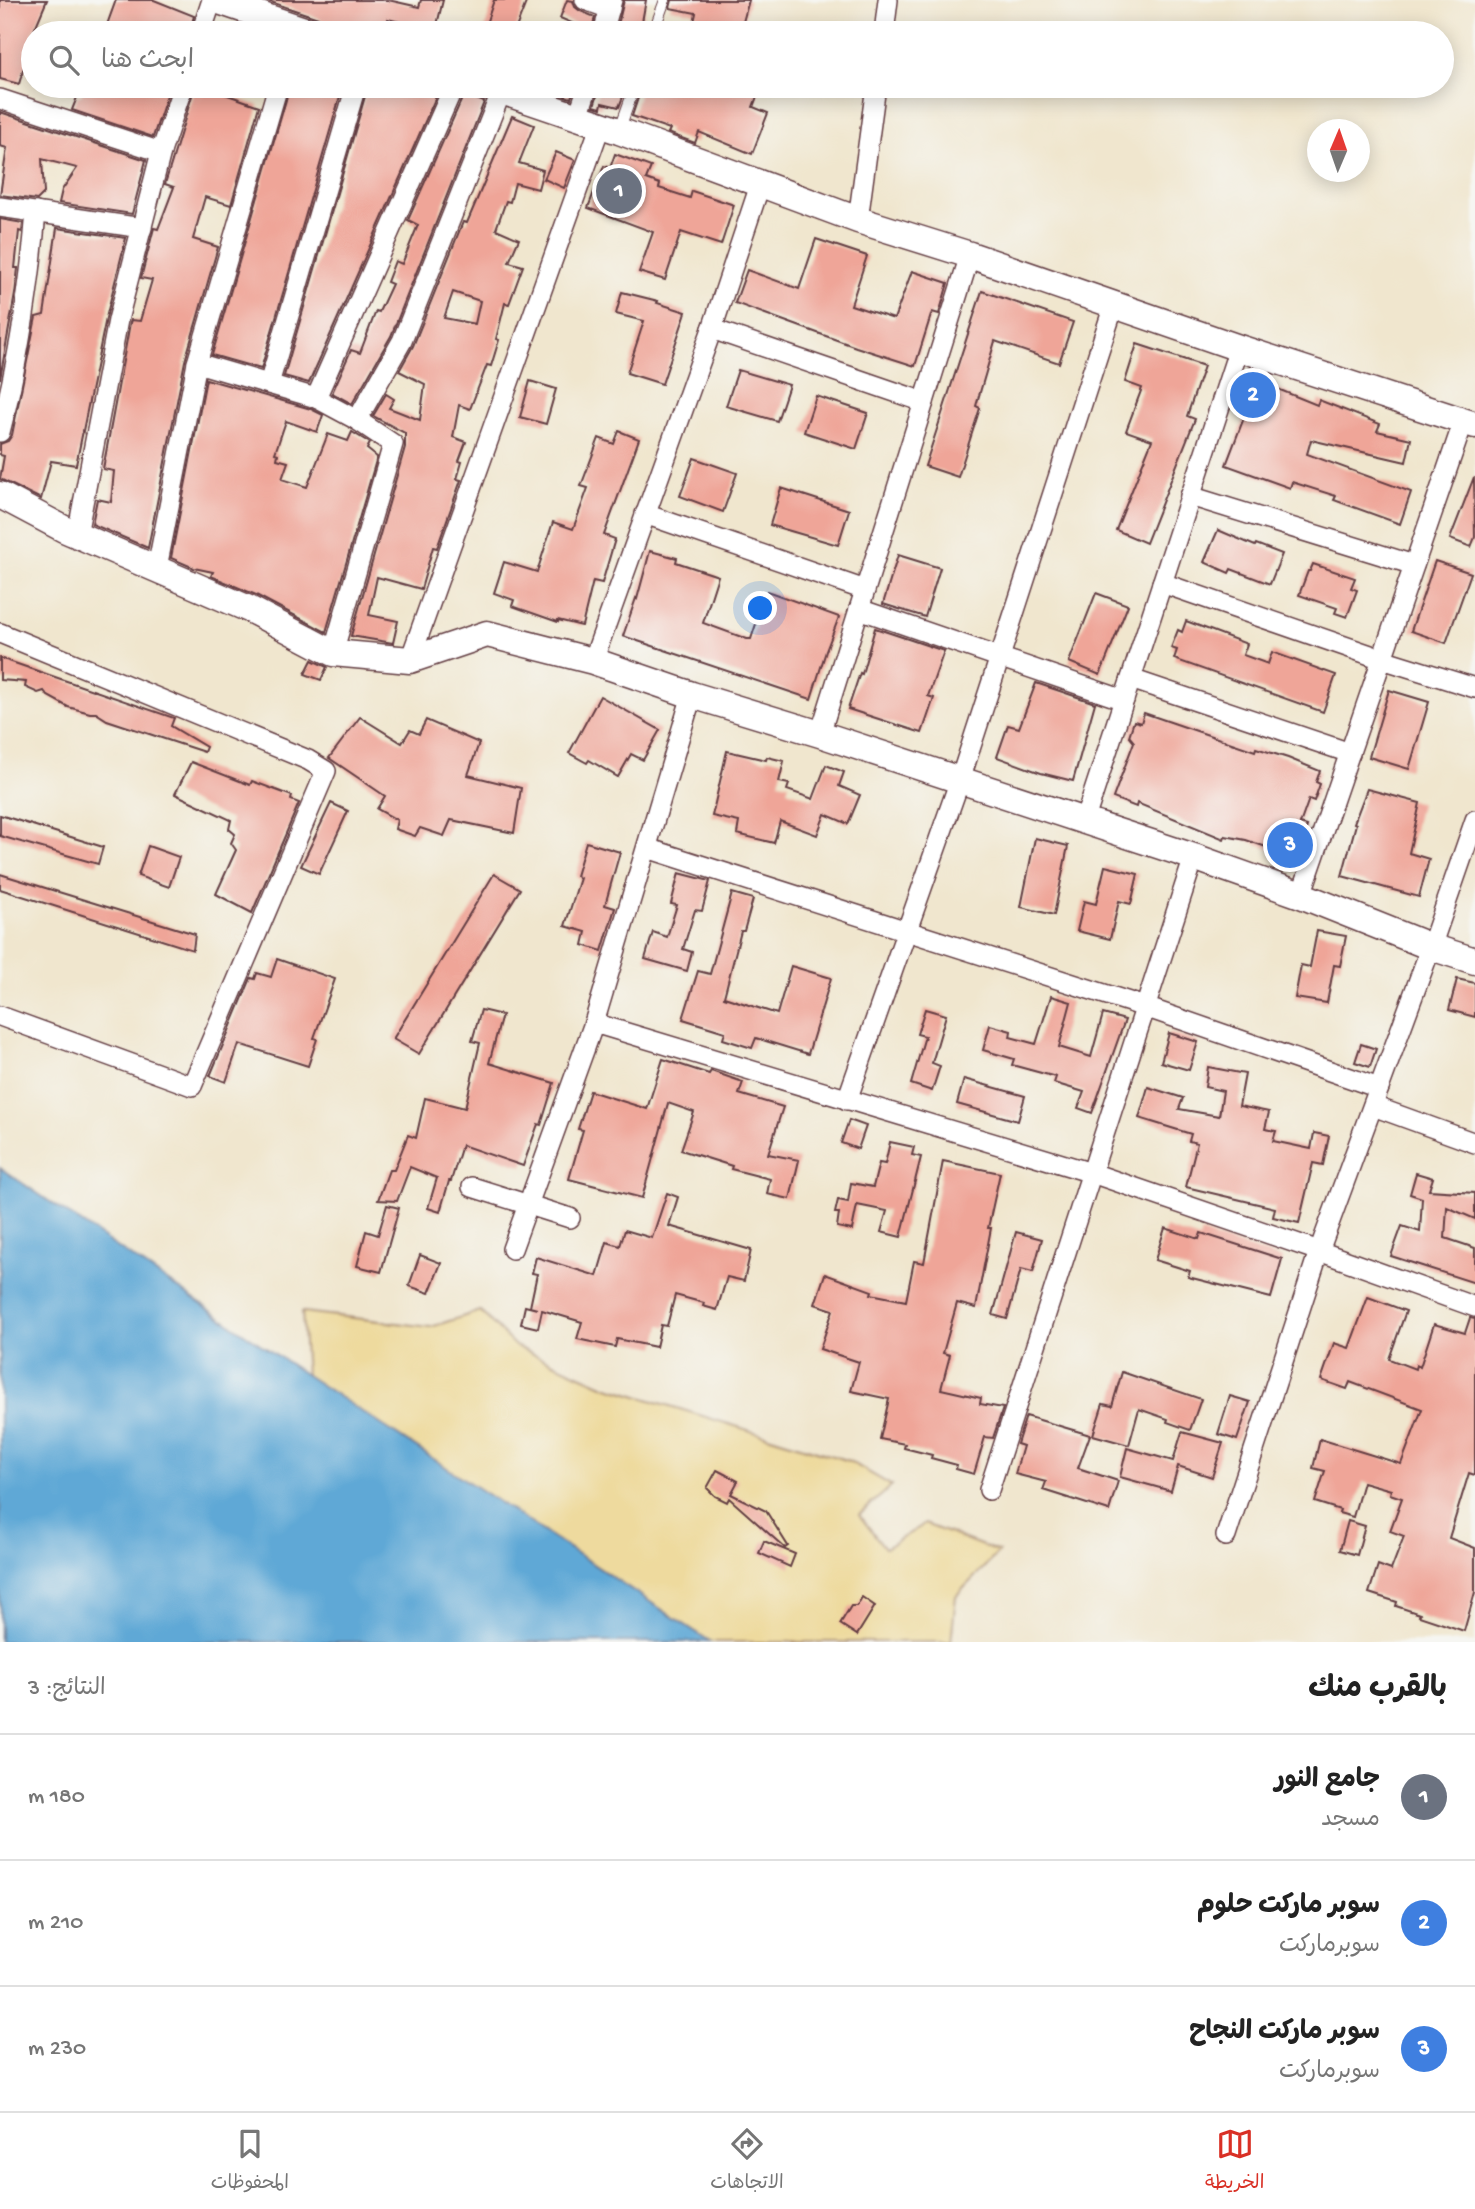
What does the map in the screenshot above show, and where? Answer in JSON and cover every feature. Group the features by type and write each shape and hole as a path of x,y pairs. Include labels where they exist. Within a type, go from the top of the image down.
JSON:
{"street":[{"path":"206,21 214,0 272,21"},
{"path":"585,0 611,4 606,21"},
{"path":"885,21 888,0"},
{"path":"77,535 118,320 161,152 179,98"},
{"path":"157,568 197,363 274,98"},
{"path":"269,384 352,98"},
{"path":"316,398 449,98"},
{"path":"357,420 402,341 490,98"},
{"path":"523,98 761,182 858,220 1469,422 1414,565 1301,895"},
{"path":"410,660 599,124 591,98"},
{"path":"858,220 874,98"},
{"path":"0,99 161,152"},
{"path":"593,661 712,329 761,182"},
{"path":"0,207 142,228"},
{"path":"0,432 17,363 27,305 36,212"},
{"path":"820,734 970,255"},
{"path":"848,1100 960,780 1114,305"},
{"path":"712,329 924,402"},
{"path":"1084,822 1239,348"},
{"path":"197,363 316,398 357,420 393,444 333,653"},
{"path":"0,495 77,535 249,609 333,653 410,660 487,634 593,661 1194,857 1475,961"},
{"path":"1190,496 1414,565"},
{"path":"645,514 1000,658 1124,701"},
{"path":"1162,583 1475,688"},
{"path":"0,633 308,760 326,771 192,1086 0,1016"},
{"path":"1130,679 1350,753"},
{"path":"512,1248 594,1024 692,695"},
{"path":"1226,1536 1319,1251 1432,947 1475,820"},
{"path":"647,848 1145,1007 1376,1097 1475,1143"},
{"path":"989,1490 1194,857"},
{"path":"594,1024 1091,1173 1475,1307"},
{"path":"472,1188 570,1217"}],"lane":[{"path":"657,21 665,0"},
{"path":"599,124 624,98"}],"sand":[{"path":"480,1311 515,1346 605,1386 849,1461 892,1486 859,1515 885,1548 925,1524 999,1552 956,1596 951,1642 711,1642 306,1375 302,1312 431,1327"}],"water":[{"path":"0,1168 306,1375 711,1642 0,1642"}],"building":[{"path":"0,0 47,0 38,21 21,21 19,84 0,79"},
{"path":"116,0 154,0 194,16 193,21 108,21"},
{"path":"265,0 388,0 419,7 421,0 443,0 438,21 322,21"},
{"path":"494,0 527,0 519,21 487,21"},
{"path":"567,0 573,1 580,11 595,17 594,21 567,21 560,18"},
{"path":"624,0 646,0 642,21 619,21"},
{"path":"672,0 749,0 743,21 694,21 696,13 670,8"},
{"path":"77,98 166,98 153,137 72,110"},
{"path":"191,98 236,98 259,106 231,205 205,197 193,239 218,247 185,361 148,548 92,524 97,499 111,502 114,471 103,469 130,323 131,320 140,321 152,280 141,278 154,228 158,229 174,187 165,184"},
{"path":"287,98 340,98 261,369 212,355"},
{"path":"365,98 435,98 309,383 284,376"},
{"path":"462,98 474,98 484,102 391,336 352,404 332,393 351,350 360,353 376,311 379,312 392,284 387,282 395,261 402,264 418,225 408,220"},
{"path":"596,98 622,98 619,107 602,103 601,108 594,106"},
{"path":"638,98 756,98 753,107 768,113 752,154 699,132 695,143 668,133 670,129 632,116"},
{"path":"0,112 146,160 132,214 59,203 62,190 77,168 42,159 44,193 37,200 0,195 7,148 0,146"},
{"path":"512,116 534,125 519,163 543,170 538,189 515,183 510,202 506,201 496,229 519,239 509,262 523,266 509,304 505,303 496,339 499,340 491,366 487,365 470,409 459,405 453,437 466,442 459,461 462,462 457,479 461,480 437,548 433,547 421,589 377,577 369,615 398,621 393,643 351,636 405,447 405,433 373,416 386,394 394,399 389,408 420,420 425,384 399,371 413,346 463,222 467,223","holes":["453,292 480,301 475,324 444,318"]},
{"path":"556,152 575,160 564,188 544,179"},
{"path":"615,154 651,167 646,179 660,184 659,188 690,198 692,191 734,205 721,245 681,232 665,280 639,272 653,232 588,208 604,166 610,168"},
{"path":"0,219 23,223 22,232 19,231 15,294 0,379"},
{"path":"57,228 126,238 106,318 76,465 51,461 41,499 0,479 4,456 0,455 0,444 8,441 12,435 36,317 44,315"},
{"path":"816,239 867,256 851,305 894,319 912,271 948,283 939,314 932,312 915,366 735,303 747,270 799,289"},
{"path":"982,291 1073,322 1059,363 995,341 976,406 980,408 958,477 925,466"},
{"path":"622,292 658,301 657,303 686,312 662,384 627,373 644,321 616,314"},
{"path":"1137,344 1204,366 1187,416 1195,419 1146,543 1116,530 1152,440 1126,431 1142,388 1125,382"},
{"path":"738,370 789,385 777,421 726,406"},
{"path":"206,379 311,409 323,415 317,432 286,421 275,453 278,454 277,459 288,462 282,479 307,487 328,434 348,441 352,432 370,443 367,449 377,457 326,632 256,595 211,576 213,572 194,568 171,558"},
{"path":"530,381 556,389 546,424 520,417"},
{"path":"1258,381 1317,405 1319,400 1380,424 1377,431 1411,439 1406,462 1311,440 1307,454 1411,492 1400,524 1334,500 1336,496 1292,482 1290,488 1226,465"},
{"path":"816,396 868,413 856,449 804,432"},
{"path":"619,431 639,439 604,535 615,539 602,583 593,581 582,626 558,622 512,606 514,600 494,593 504,562 537,572 553,522 573,529 588,488 581,486 599,438 614,444"},
{"path":"694,458 737,473 723,512 680,496"},
{"path":"1474,477 1475,537 1471,547 1450,539"},
{"path":"781,488 849,510 838,545 770,525"},
{"path":"1218,530 1282,554 1270,584 1231,569 1229,573 1204,562"},
{"path":"650,551 677,558 676,562 718,576 703,623 747,639 751,639 767,591 839,617 811,699 623,636 637,599"},
{"path":"898,555 940,568 925,617 883,604"},
{"path":"1435,561 1471,573 1446,643 1411,631"},
{"path":"1313,564 1355,578 1351,588 1357,590 1347,617 1335,613 1337,608 1299,595"},
{"path":"1096,593 1128,605 1100,675 1069,662"},
{"path":"1186,621 1247,644 1243,655 1268,664 1272,652 1336,675 1323,712 1174,659 1177,650 1171,648 1178,630 1182,632"},
{"path":"875,628 944,651 928,696 934,698 922,733 848,709 860,673 862,674"},
{"path":"0,658 174,718 171,726 206,747 204,752 107,720 96,713 68,707 44,691 38,693 25,687 26,682 0,680"},
{"path":"312,660 327,667 321,680 305,674"},
{"path":"1036,683 1095,703 1073,781 997,757 1008,725 1019,728"},
{"path":"1389,690 1429,702 1409,769 1369,757"},
{"path":"600,696 660,730 643,760 631,754 618,777 589,760 587,763 569,753"},
{"path":"1144,713 1255,751 1256,748 1288,758 1320,771 1316,782 1320,784 1314,801 1309,799 1300,824 1307,826 1301,847 1275,840 1272,849 1246,840 1225,836 1224,839 1137,803 1136,807 1113,798 1134,742 1129,736 1134,721 1141,723"},
{"path":"360,717 402,743 410,730 419,734 426,720 479,743 468,775 521,788 514,833 451,820 444,836 420,828 415,836 395,829 397,820 377,809 385,796 329,758"},
{"path":"727,751 766,760 767,757 784,761 779,782 789,784 787,790 813,799 826,765 844,772 839,786 860,795 848,824 825,814 817,835 780,821 774,843 737,834 739,822 712,816"},
{"path":"191,762 250,785 252,781 292,796 291,800 299,803 252,913 216,894 236,850 231,843 235,834 229,829 231,820 175,794"},
{"path":"1367,789 1420,803 1409,853 1429,859 1419,897 1342,876 1356,824 1354,823"},
{"path":"331,803 348,811 319,874 301,866"},
{"path":"0,815 103,847 98,864 0,836"},
{"path":"1035,838 1068,846 1054,915 1021,907"},
{"path":"586,842 620,852 605,905 615,908 602,951 583,945 586,932 565,926 580,878 576,876"},
{"path":"148,846 179,857 169,887 138,876"},
{"path":"1105,866 1138,874 1131,904 1119,901 1110,939 1077,931 1084,901 1096,904"},
{"path":"679,873 710,881 702,911 695,910 683,949 692,952 687,971 645,959 653,932 667,937 677,905 671,904"},
{"path":"0,874 195,934 193,950 0,889"},
{"path":"494,874 520,889 419,1054 393,1039"},
{"path":"732,893 753,899 744,931 741,931 724,997 777,1014 791,966 831,978 808,1054 756,1038 752,1048 723,1039 725,1032 683,1019 698,971 710,974"},
{"path":"1317,931 1346,936 1340,966 1334,965 1327,1003 1295,998 1301,965 1310,967"},
{"path":"277,959 335,979 314,1038 317,1039 308,1066 239,1044 226,1082 210,1076 251,978 255,979 257,973 271,977"},
{"path":"1457,979 1475,983 1475,1017 1449,1010"},
{"path":"1051,996 1071,1002 1059,1047 1091,1057 1103,1014 1125,1020 1092,1113 1078,1108 1084,1092 1054,1083 1056,1077 1012,1065 1014,1059 983,1050 990,1025 1011,1031 1010,1037 1036,1044"},
{"path":"925,1009 946,1015 932,1063 940,1066 932,1091 911,1084 925,1036 917,1034"},
{"path":"481,1010 502,1015 489,1063 554,1083 541,1125 538,1124 523,1166 462,1145 440,1212 428,1208 437,1178 410,1167 397,1201 378,1200 389,1170 394,1170 408,1135 416,1138 425,1098 465,1108 480,1043 472,1041"},
{"path":"1169,1033 1198,1042 1189,1070 1161,1062"},
{"path":"1361,1044 1376,1049 1370,1067 1355,1062"},
{"path":"663,1059 743,1082 739,1094 783,1107 768,1154 799,1160 790,1199 767,1194 770,1179 731,1169 732,1166 681,1150 694,1112 668,1103 642,1198 569,1179 583,1130 578,1129 590,1091 647,1109"},
{"path":"1208,1067 1245,1074 1239,1106 1269,1112 1265,1129 1276,1131 1273,1141 1311,1149 1314,1133 1329,1136 1323,1165 1313,1163 1299,1223 1273,1217 1275,1208 1186,1187 1197,1143 1189,1141 1191,1134 1139,1118 1148,1087 1183,1098 1179,1109 1219,1116 1223,1091 1205,1087"},
{"path":"964,1079 1025,1096 1018,1121 957,1104"},
{"path":"849,1120 866,1126 858,1149 841,1143"},
{"path":"890,1142 914,1147 912,1155 921,1157 901,1237 881,1232 887,1211 857,1205 852,1230 837,1227 839,1213 835,1213 838,1200 848,1202 851,1183 873,1187 879,1163 885,1164"},
{"path":"943,1161 1000,1173 988,1228 991,1228 976,1308 957,1303 943,1353 950,1355 941,1389 981,1398 980,1404 1003,1408 993,1438 985,1437 974,1474 956,1469 957,1465 931,1458 932,1455 904,1448 905,1444 880,1439 889,1399 851,1391 859,1362 820,1349 833,1310 815,1304 825,1274 872,1291 871,1294 906,1301 914,1261 924,1263"},
{"path":"1416,1173 1433,1178 1429,1190 1475,1193 1475,1219 1447,1207 1445,1238 1475,1248 1475,1283 1391,1256 1402,1226 1420,1232 1422,1198 1410,1194"},
{"path":"667,1193 678,1197 669,1226 751,1250 744,1281 727,1277 717,1310 703,1306 704,1303 675,1295 667,1326 661,1325 656,1347 617,1339 615,1347 577,1339 582,1322 542,1310 538,1328 521,1324 525,1306 537,1309 530,1307 537,1274 532,1273 536,1257 597,1276 607,1242 620,1246 625,1230 652,1238"},
{"path":"387,1205 399,1208 381,1272 357,1266 366,1231 378,1235"},
{"path":"1165,1228 1199,1239 1201,1233 1282,1259 1271,1298 1188,1277 1190,1271 1155,1260"},
{"path":"1016,1232 1042,1239 1033,1272 1021,1269 1007,1319 993,1315"},
{"path":"420,1255 441,1263 429,1293 409,1286"},
{"path":"1368,1297 1406,1311 1389,1359 1415,1369 1416,1365 1420,1367 1434,1324 1465,1333 1470,1318 1475,1319 1475,1475 1469,1473 1449,1538 1475,1548 1475,1592 1464,1631 1419,1616 1420,1614 1396,1606 1397,1602 1369,1593 1378,1565 1391,1570 1404,1536 1390,1531 1402,1498 1390,1494 1391,1490 1363,1482 1353,1517 1315,1502 1325,1471 1313,1468 1320,1439 1401,1464 1422,1409 1350,1382 1347,1389 1321,1380 1334,1343 1349,1348"},
{"path":"1122,1372 1201,1399 1190,1430 1139,1409 1129,1445 1093,1435 1103,1404 1112,1406"},
{"path":"1230,1396 1250,1402 1237,1440 1218,1434"},
{"path":"1026,1416 1090,1435 1078,1468 1118,1481 1109,1511 1043,1490 1046,1482 1015,1474 1023,1446 1017,1444"},
{"path":"1182,1432 1223,1443 1212,1477 1178,1466 1171,1491 1120,1477 1127,1448 1173,1461"},
{"path":"717,1470 738,1481 731,1494 766,1511 788,1546 785,1548 729,1498 727,1502 707,1488"},
{"path":"1348,1521 1365,1526 1357,1555 1340,1550"},
{"path":"764,1541 795,1554 790,1567 759,1553"},
{"path":"862,1597 875,1606 857,1635 840,1624 851,1606 857,1606"}],"place":[{"name":"جامع النور","path":"619,191"},
{"name":"سوبر ماركت حلوم","path":"1253,395"},
{"name":"سوبر ماركت النجاح","path":"1290,845"}]}
